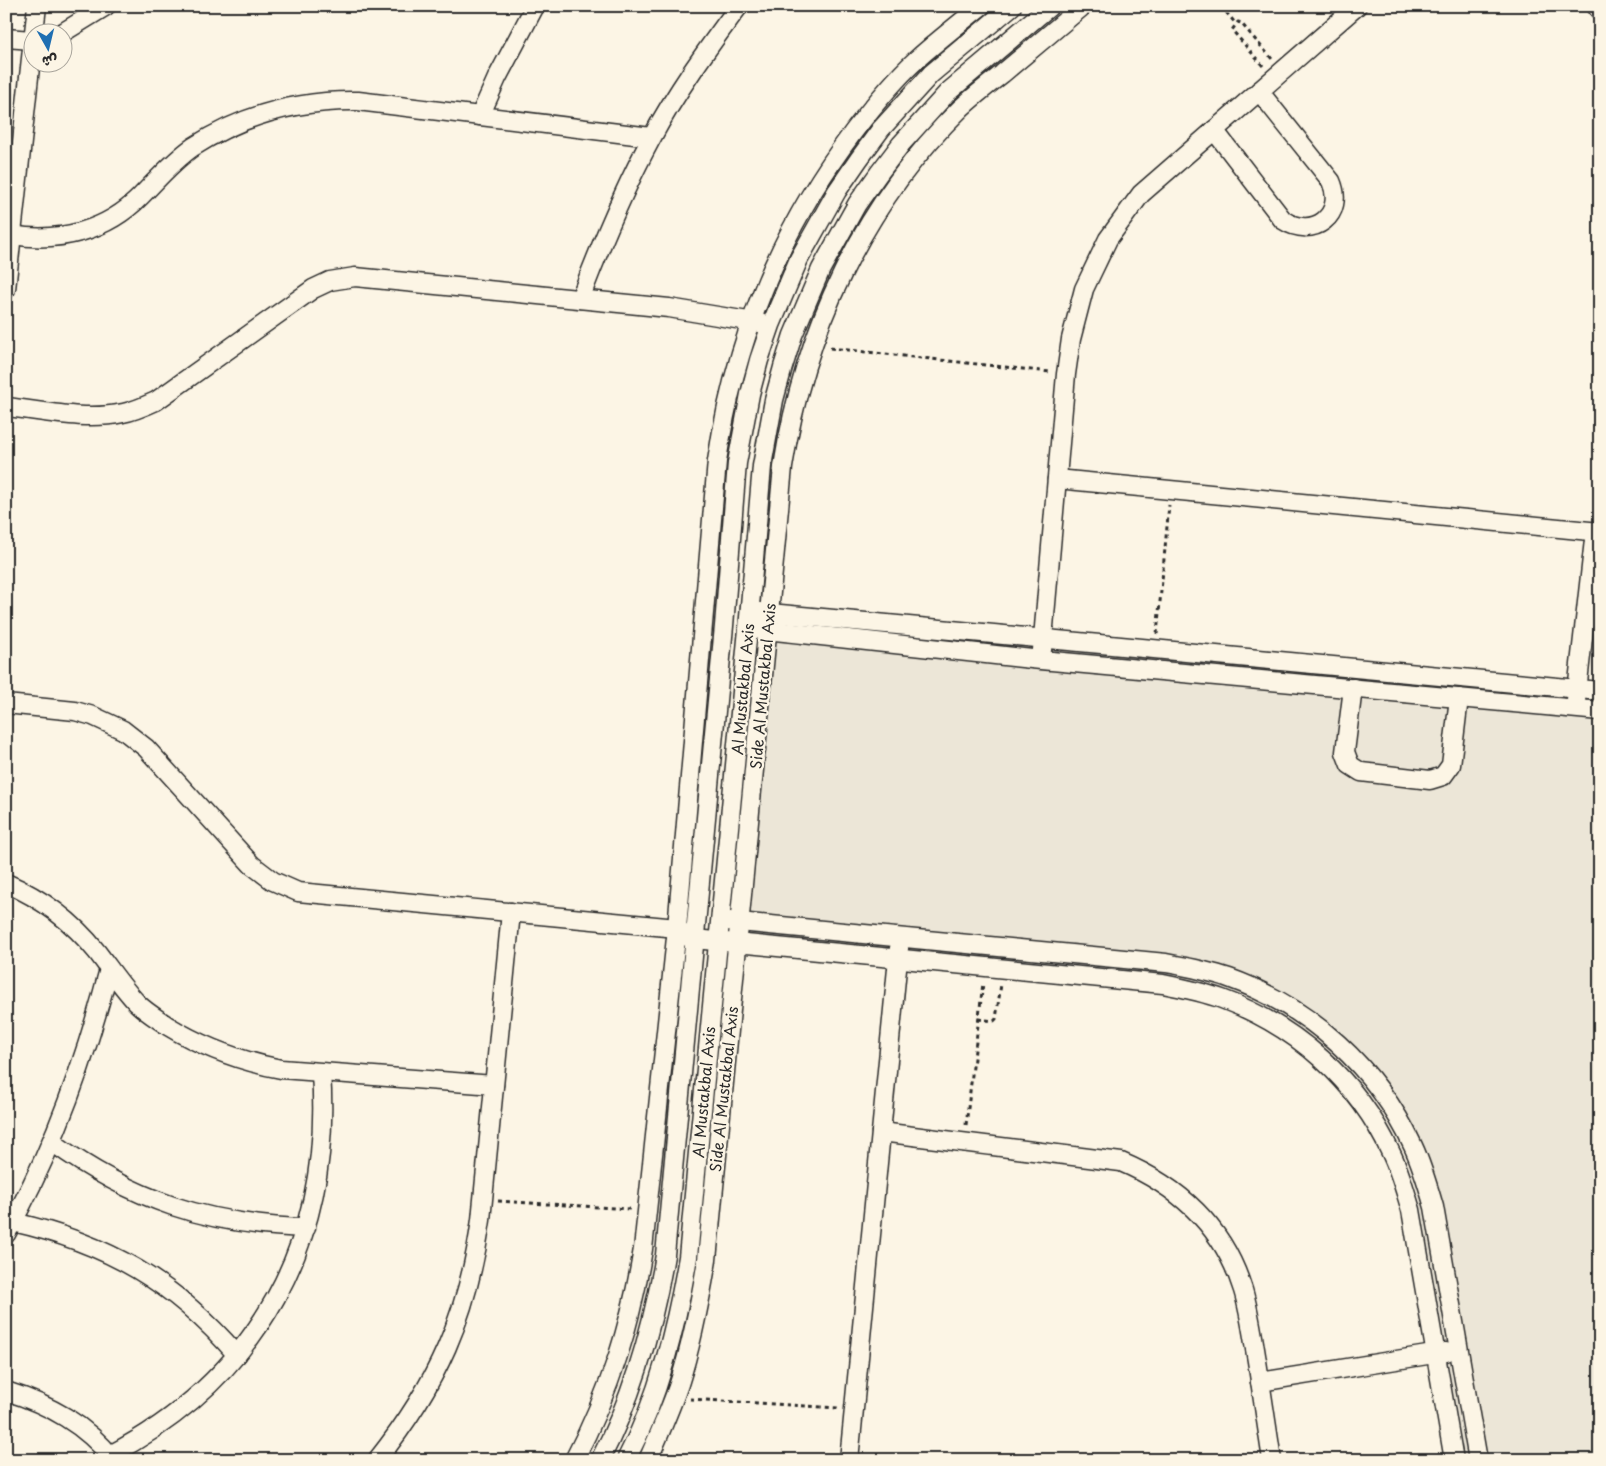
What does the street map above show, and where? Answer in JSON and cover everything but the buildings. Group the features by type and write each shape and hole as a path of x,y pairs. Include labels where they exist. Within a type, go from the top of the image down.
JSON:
{"street":[{"path":"35,22 37,6"},
{"path":"72,27 106,6"},
{"path":"480,116 504,64 535,6"},
{"path":"580,299 615,211 651,137 684,83 739,6"},
{"path":"574,1460 605,1396 626,1333 637,1286 677,928 716,461 739,355 763,287 789,233 819,180 884,95 917,60 981,6"},
{"name":"Al Mustakbal Axis","path":"600,1460 638,1370 658,1294 664,1255 725,617 738,454 750,394 771,325 799,259 817,224 864,151 931,74 1012,6"},
{"name":"Al Mustakbal Axis","path":"626,1460 646,1416 672,1338 688,1257 762,466 772,408 793,335 821,269 858,204 901,144 948,92 1050,6"},
{"name":"Side Al Mustakbal Axis","path":"648,1460 674,1398 691,1343 707,1260 783,467 797,396 825,311 857,246 875,215 917,157 962,107 1083,6"},
{"path":"1042,660 1066,374 1076,313 1088,280 1108,239 1141,194 1357,6"},
{"path":"1596,6 1600,11"},
{"path":"6,38 22,45"},
{"path":"6,289 30,72"},
{"path":"1214,130 1283,220 1290,225 1306,228 1322,223 1335,204 1336,196 1332,181 1259,91"},
{"path":"12,235 29,238 56,237 82,232 98,226 128,208 171,164 214,134 237,123 277,109 309,103 358,101 651,137"},
{"path":"6,407 94,416 125,413 140,408 156,401 313,289 342,278 368,277 669,308 771,325"},
{"path":"1057,479 1598,532 1575,709"},
{"path":"749,620 769,613 1600,691"},
{"path":"725,617 749,620 767,630 1042,660 1600,711"},
{"path":"1353,688 1345,752 1350,765 1361,772 1430,780 1443,776 1452,765 1460,698"},
{"path":"696,696 717,697"},
{"path":"6,704 76,711 102,719 123,730 146,748 252,865 284,887 305,893 677,928 684,936 694,939 1163,984 1221,998 1275,1023 1300,1040 1343,1080 1362,1103 1392,1154 1411,1210 1454,1460"},
{"path":"6,883 34,897 69,923 97,953 138,1004 159,1020 204,1046 254,1063 282,1069 494,1086"},
{"path":"377,1460 415,1409 447,1349 469,1286 476,1254 483,1201 511,912"},
{"path":"677,928 688,919 696,918 1166,963 1198,969 1229,978 1259,990 1287,1005 1314,1023 1361,1066 1390,1104 1414,1146 1434,1207 1478,1460"},
{"path":"849,1460 900,937"},
{"path":"109,969 84,1057 52,1142 10,1228 71,1237 124,1261 150,1276 196,1312 237,1355"},
{"path":"6,1391 42,1404 62,1415 99,1442 112,1458 179,1412 212,1382 252,1336 288,1273 306,1228 318,1177 321,1151 323,1116 321,1073"},
{"path":"881,1132 1121,1162 1147,1173 1176,1192 1206,1221 1228,1254 1237,1272 1248,1310 1272,1460"},
{"path":"52,1142 102,1175 157,1201 186,1211 238,1222 275,1227 306,1228"},
{"path":"1260,1382 1458,1350"}],"path":[{"path":"1221,6 1236,24"},
{"path":"1241,23 1278,75 1232,30 1236,24 1241,23"},
{"path":"812,346 1066,374"},
{"path":"1155,649 1170,490"},
{"path":"964,1142 985,967"},
{"path":"978,1019 994,1021 996,1019 1003,969"},
{"path":"483,1201 647,1210"},
{"path":"674,1398 854,1409"}],"shaded area":[{"path":"739,618 1600,701 1600,1460 1463,1460 1420,1202 1414,1177 1405,1153 1381,1107 1349,1067 1319,1042 1285,1019 1212,986 1156,972 708,933"}]}
